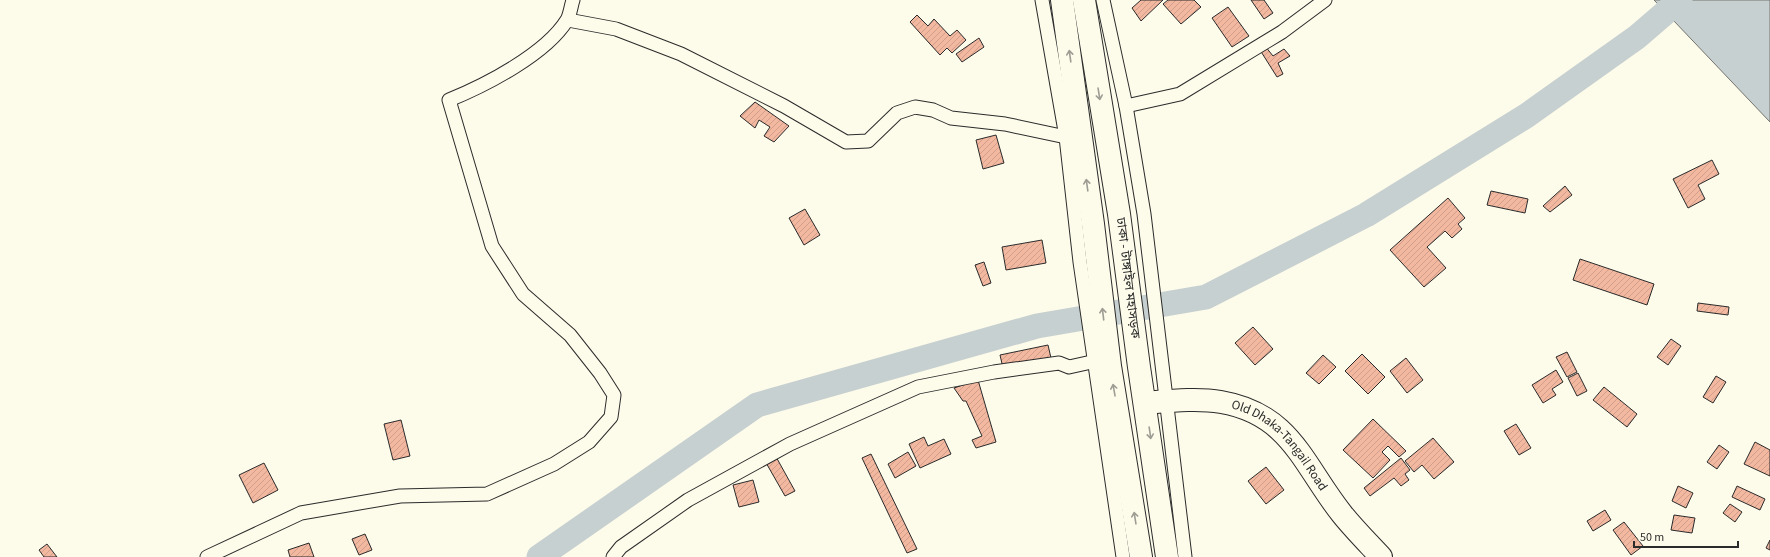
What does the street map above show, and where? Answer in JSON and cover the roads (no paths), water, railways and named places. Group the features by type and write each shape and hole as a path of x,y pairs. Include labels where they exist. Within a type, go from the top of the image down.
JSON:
{"highway":[{"path":"1062,0 1093,224 1103,364 1141,557"},
{"name":"ঢাকা - টাঙ্গাইল মহাসড়ক","path":"1084,0 1119,214 1139,367 1167,557"},
{"name":"Old Dhaka-Tangail Road","path":"1145,403 1220,402 1253,411 1276,425 1288,436 1342,514 1381,557"}],"street":[{"path":"207,557 301,512 400,496 487,494 554,464 589,442 611,417 614,395 600,373 570,335 523,294 492,246 449,100 523,62 551,40 568,20 573,0"},
{"path":"1042,0 1066,137 1080,262 1103,364 1123,557"},
{"path":"1104,0 1126,106 1144,214 1185,557"},
{"path":"1126,106 1180,94 1282,32 1325,0"},
{"path":"568,20 616,29 681,54 784,106 846,142 868,141 897,114 915,107 933,110 950,118 1005,124 1066,137"},
{"path":"613,557 621,547 688,500 790,444 918,387 994,372 1059,363 1069,367 1103,364"}],"waterway":[{"path":"539,557 757,405 1037,326 1206,297 1366,215 1526,116 1637,37 1680,0"}]}
